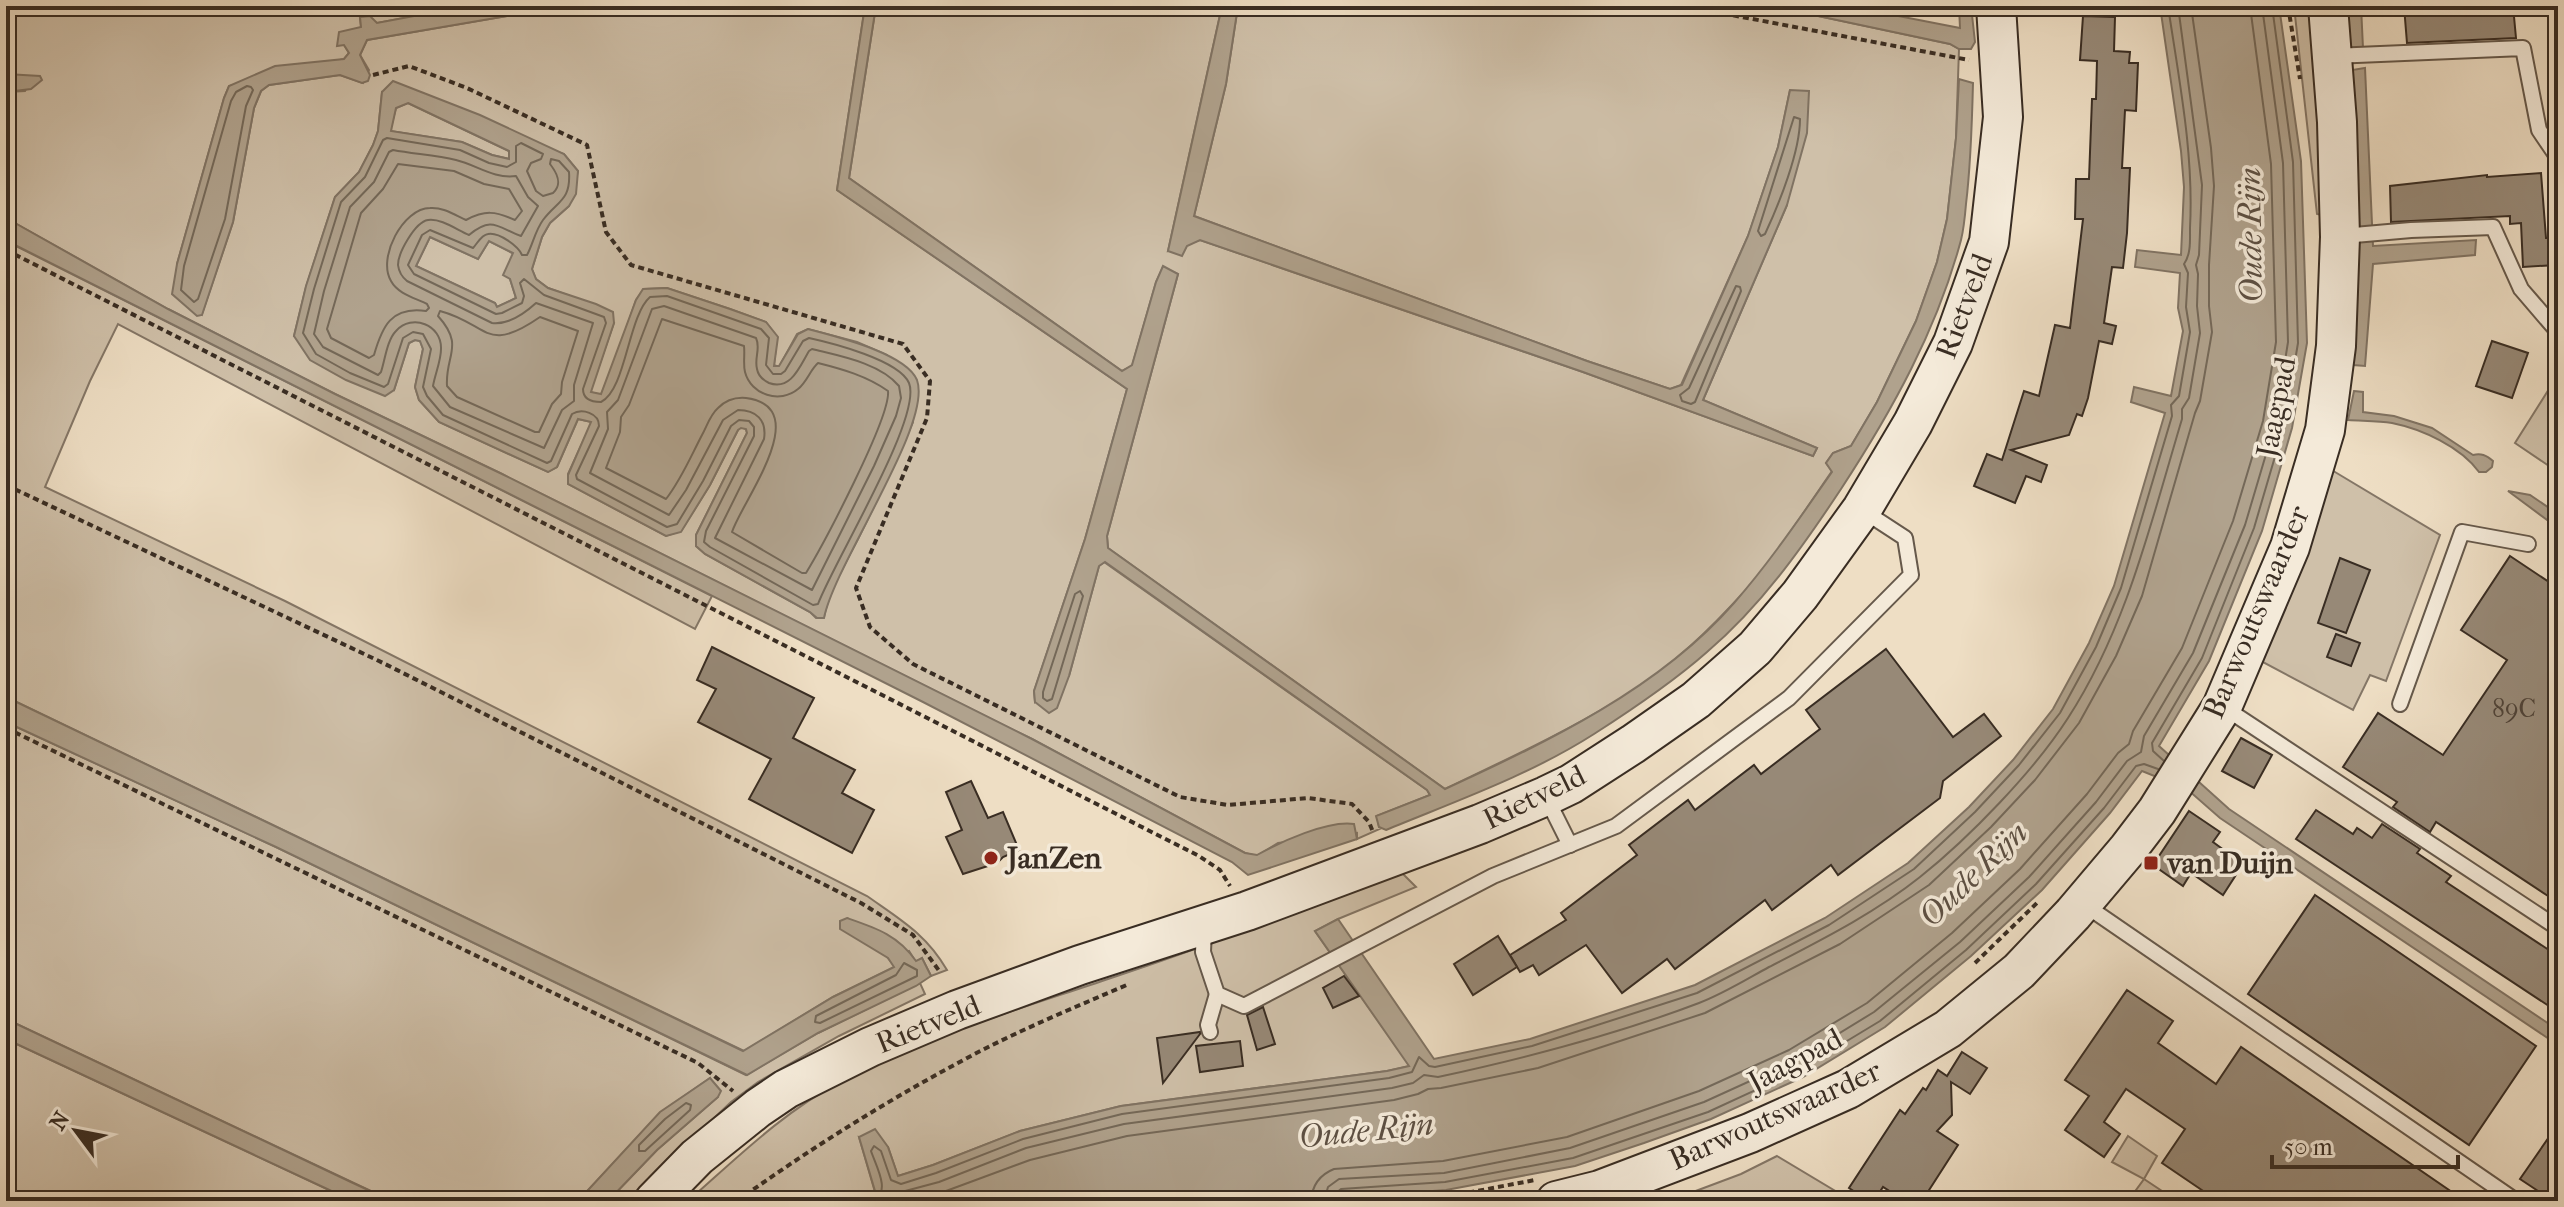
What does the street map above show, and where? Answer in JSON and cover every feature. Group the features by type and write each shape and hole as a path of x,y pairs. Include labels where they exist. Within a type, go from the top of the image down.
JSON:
{"main road":[{"name":"Rietveld","path":"654,1201 697,1157 786,1089 870,1047 957,1010 1080,965 1247,911 1480,824 1546,796 1571,784 1696,700 1755,648 1800,595 1862,509 1913,423 1953,343 1989,242 2003,117 1996,6"},
{"name":"Barwoutswaarder","path":"1551,1189 1600,1190 1750,1133 1848,1089 1948,1029 2019,971 2066,898 2128,849 2167,794 2222,707 2290,547 2325,430 2346,236 2328,6"}],"lane":[{"path":"2332,56 2523,48 2539,130 2558,158"},
{"path":"2346,236 2493,227 2521,289 2558,332"},
{"path":"1217,994 1244,1006 1493,876 1616,826 1789,698 1911,575 1905,538 1862,509"},
{"path":"2400,704 2462,532 2528,544"},
{"path":"2222,707 2558,928"},
{"path":"1546,796 1570,845"},
{"path":"2066,898 2516,1201"},
{"path":"1204,925 1203,952 1217,994 1208,1025 1210,1032"}],"path":[{"path":"1684,6 2000,66"},
{"path":"2288,6 2300,79"},
{"path":"373,75 409,66 467,88 587,145 606,232 631,265 903,344 930,381 927,418 856,588 870,627 913,664 1180,797 1228,805 1308,798 1352,804 1369,822 1385,860"},
{"path":"6,250 1199,856 1220,870 1247,911"},
{"path":"6,485 379,661 861,903 913,935 940,972"},
{"path":"6,728 698,1063 736,1093 725,1101"},
{"path":"1976,963 2066,898"},
{"path":"737,1201 795,1159 956,1064 1030,1027 1131,983"},
{"path":"1369,1201 1551,1189"}],"shaded area":[{"path":"6,6 468,6 377,23 360,18 361,27 344,45 349,53 344,59 229,86 177,264 202,314 233,222 254,108 261,91 269,85 340,75 363,83 369,70 360,55 367,40 565,6 865,6 837,190 1127,389 1085,539 1034,691 1035,702 1069,676 1099,566 1104,562 1430,795 1377,816 1382,828 1357,839 1357,833 1278,843 1257,856 1245,853 1032,739 335,394 168,309 6,218 6,92 25,91 32,77 6,74","holes":["382,92 564,154 578,171 569,206 550,223 532,269 536,279 548,288 570,296 614,323 590,392 601,395 636,300 644,289 667,288 766,322 777,337 774,365 779,367 797,334 808,329 857,342 887,355 913,422 834,586 824,617 816,618 696,546 696,535 747,433 746,429 741,427 738,430 710,485 681,531 666,536 568,484 568,474 592,422 578,419 557,467 548,472 439,422 419,400 415,387 423,349 420,341 409,343 394,390 294,336 335,197 359,172 373,145 378,131"]},
{"path":"876,6 1222,6 1168,251 1200,240 1583,372 1813,456 1817,448 1703,400 1787,205 1790,90 1778,147 1748,236 1681,385 1670,389 1194,216 1226,84 1238,6 1771,6 1950,44 1959,49 1956,138 1947,219 1937,262 1916,321 1877,402 1851,446 1833,453 1826,463 1832,471 1745,592 1666,667 1637,688 1557,734 1445,789 1108,548 1107,536 1178,274 1163,267 1132,366 1122,371 849,178"},
{"path":"2294,6 2319,6 2326,216 2317,214"},
{"path":"408,103 509,151 510,159 462,142 390,131 396,108"},
{"path":"430,237 478,259 489,241 514,254 510,279 516,298 497,307 495,303 416,266"},
{"path":"6,241 712,596 695,629 118,324 45,487 285,601 867,896 921,937 947,970 931,976 922,958 916,962 909,951 888,958 895,967 833,997 744,1051 6,697"},
{"path":"2554,381 2558,384 2558,472 2515,443"},
{"path":"2330,469 2440,535 2386,681 2370,675 2353,710 2259,660"},
{"path":"6,722 276,847 746,1075 818,1033 920,983 925,994 839,1036 758,1082 731,1102 626,1201 608,1201 657,1150 718,1097 710,1078 660,1113 578,1201 392,1201 6,1019"},
{"path":"1402,873 1416,887 1315,931 1410,1066 1121,1106 1020,1131 898,1176 888,1147 859,1137 875,1192 856,1201 688,1201 799,1107 873,1066 974,1024 1184,953"},
{"path":"6,1039 344,1197 343,1201 6,1201"},
{"path":"2128,1136 2157,1156 2144,1179 2112,1162"},
{"path":"1777,1156 1852,1201 1669,1201 1741,1174"},
{"path":"2144,1179 2177,1201 2128,1201"}],"water":[{"path":"468,6 565,6 367,40 360,55 370,75 368,81 362,83 340,75 269,85 261,91 254,108 233,222 202,315 197,316 172,294 177,264 229,86 275,66 344,59 349,53 344,45 337,46 339,32 361,27 360,17 370,16 377,23"},
{"path":"865,6 876,6 849,178 1122,371 1132,365 1163,266 1178,274 1107,536 1108,548 1445,789 1600,711 1672,662 1734,603 1785,539 1832,472 1826,463 1833,453 1851,446 1877,402 1916,321 1937,262 1947,219 1959,79 1973,83 1970,159 1962,236 1926,338 1878,430 1780,575 1727,634 1666,685 1570,749 1492,786 1386,830 1379,827 1376,816 1430,795 1427,790 1105,562 1099,566 1069,676 1057,708 1049,713 1035,702 1034,691 1085,539 1127,389 837,190"},
{"path":"1222,6 1238,6 1226,84 1194,216 1670,389 1682,385 1748,236 1778,147 1790,90 1809,91 1807,133 1787,205 1703,400 1817,448 1813,456 1583,372 1200,240 1187,246 1182,256 1168,251"},
{"path":"1771,6 1847,6 1960,28 1959,6 1971,6 1975,42 1971,49 1959,49 1950,44"},
{"name":"Oude Rijn","path":"2160,6 2279,6 2301,161 2307,343 2292,428 2262,531 2209,661 2159,746 2229,809 2558,1030 2558,1045 2220,818 2187,789 2142,771 2110,813 2042,890 1971,956 1885,1027 1803,1077 1711,1119 1644,1143 1575,1166 1446,1190 1298,1201 856,1201 875,1191 859,1137 875,1129 888,1147 898,1176 1020,1131 1121,1106 1409,1066 1315,931 1338,919 1434,1059 1530,1039 1695,985 1825,918 1908,863 1969,807 2013,760 2053,709 2089,643 2114,586 2165,413 2131,402 2134,387 2171,396 2183,331 2178,308 2180,273 2135,267 2137,250 2181,255 2184,187 2181,151"},
{"path":"2347,6 2361,6 2363,48 2350,49"},
{"path":"2365,68 2373,246 2476,240 2475,255 2373,264 2365,366 2353,365 2358,249 2352,70"},
{"path":"6,74 40,76 42,80 31,89 6,92"},
{"path":"393,81 480,115 564,154 578,171 576,194 569,206 550,223 532,269 536,279 548,288 613,312 614,323 591,392 601,394 636,300 643,289 667,288 766,322 778,337 774,366 779,366 798,334 808,329 868,347 910,370 917,380 918,401 911,428 845,564 824,618 817,618 696,546 696,535 747,433 746,429 738,430 681,532 666,536 568,484 568,475 591,422 578,419 557,467 548,472 439,422 419,400 415,387 423,349 420,341 409,343 394,390 385,396 346,380 310,360 294,336 306,286 335,197 359,172 373,145 378,131 382,92","holes":["408,103 509,151 509,159 462,142 391,131 396,108","430,237 478,259 489,241 513,253 503,275 510,279 516,298 497,307 495,303 416,266"]},
{"path":"6,218 168,309 1032,739 1245,853 1257,855 1304,833 1331,825 1354,824 1357,839 1248,875 1232,862 923,702 7,241"},
{"path":"2354,391 2363,392 2363,412 2394,416 2432,428 2473,455 2488,457 2493,461 2492,467 2486,472 2479,472 2451,447 2416,430 2392,423 2348,420"},
{"path":"2508,491 2530,495 2558,514 2558,528"},
{"path":"6,697 743,1051 833,997 894,967 888,958 840,929 840,921 847,918 894,939 916,961 922,958 931,976 818,1033 747,1075 276,847 6,722"},
{"path":"6,1019 392,1201 353,1201 6,1039"},
{"path":"710,1078 721,1091 718,1097 657,1150 608,1201 578,1201 660,1112"}],"building":[{"path":"2404,6 2513,6 2516,38 2407,43"},
{"path":"2083,16 2115,17 2114,51 2130,52 2129,63 2138,63 2136,111 2125,110 2122,168 2130,168 2123,268 2112,267 2104,323 2116,326 2112,344 2099,341 2088,398 2082,416 2077,414 2069,435 2011,450 2047,465 2041,482 2026,476 2015,503 1974,486 1987,454 2002,460 2024,391 2039,396 2055,325 2070,328 2083,219 2075,219 2076,179 2089,179 2092,99 2096,99 2097,61 2080,60"},
{"path":"2541,173 2546,238 2555,238 2556,265 2523,267 2521,223 2510,224 2510,216 2391,222 2390,186 2487,175"},
{"path":"2492,341 2528,353 2512,398 2476,386"},
{"path":"2510,556 2558,588 2558,882 2548,896 2436,822 2430,832 2393,807 2397,802 2343,767 2378,713 2443,755 2507,660 2461,630"},
{"path":"2340,558 2370,570 2346,633 2318,623"},
{"path":"2336,634 2360,643 2351,666 2327,657"},
{"path":"712,647 814,698 793,738 855,770 842,793 874,810 852,853 749,799 771,759 698,722 716,689 697,680"},
{"path":"1886,649 1953,737 1984,714 2001,736 1943,781 1940,798 1838,875 1831,865 1772,910 1765,900 1675,969 1667,959 1622,993 1586,945 1539,975 1533,965 1520,972 1510,955 1566,920 1561,913 1637,855 1629,845 1688,800 1695,810 1754,765 1761,774 1820,729 1806,710"},
{"path":"2241,738 2272,755 2254,788 2222,771"},
{"path":"971,781 988,818 1003,812 1019,850 997,863 963,874 946,837 962,830 946,792"},
{"path":"2316,810 2353,834 2357,828 2372,838 2382,824 2420,849 2417,853 2451,876 2446,882 2558,956 2558,1012 2296,839"},
{"path":"2189,811 2220,832 2213,842 2243,864 2223,895 2191,873 2183,886 2153,865"},
{"path":"2315,895 2536,1046 2469,1145 2248,994"},
{"path":"1498,936 1517,967 1473,995 1454,964"},
{"path":"1344,976 1359,996 1333,1008 1323,988"},
{"path":"2127,990 2173,1021 2158,1043 2216,1084 2241,1047 2465,1201 2218,1201 2162,1163 2185,1129 2126,1089 2104,1122 2120,1134 2104,1157 2065,1130 2089,1096 2065,1080"},
{"path":"1263,1007 1275,1044 1257,1050 1247,1015"},
{"path":"1200,1034 1163,1083 1157,1038"},
{"path":"1240,1041 1243,1066 1200,1072 1196,1046"},
{"path":"1962,1052 1987,1068 1970,1094 1951,1082 1952,1115 1937,1131 1958,1145 1922,1201 1905,1201 1883,1187 1874,1201 1869,1201 1849,1188 1900,1110 1905,1114 1923,1088 1926,1090 1938,1070 1947,1076"},
{"path":"2558,1124 2558,1201 2553,1201 2520,1179"}],"place":[{"name":"JanZen","path":"991,858"},
{"name":"van Duijn","path":"2151,863"}]}
